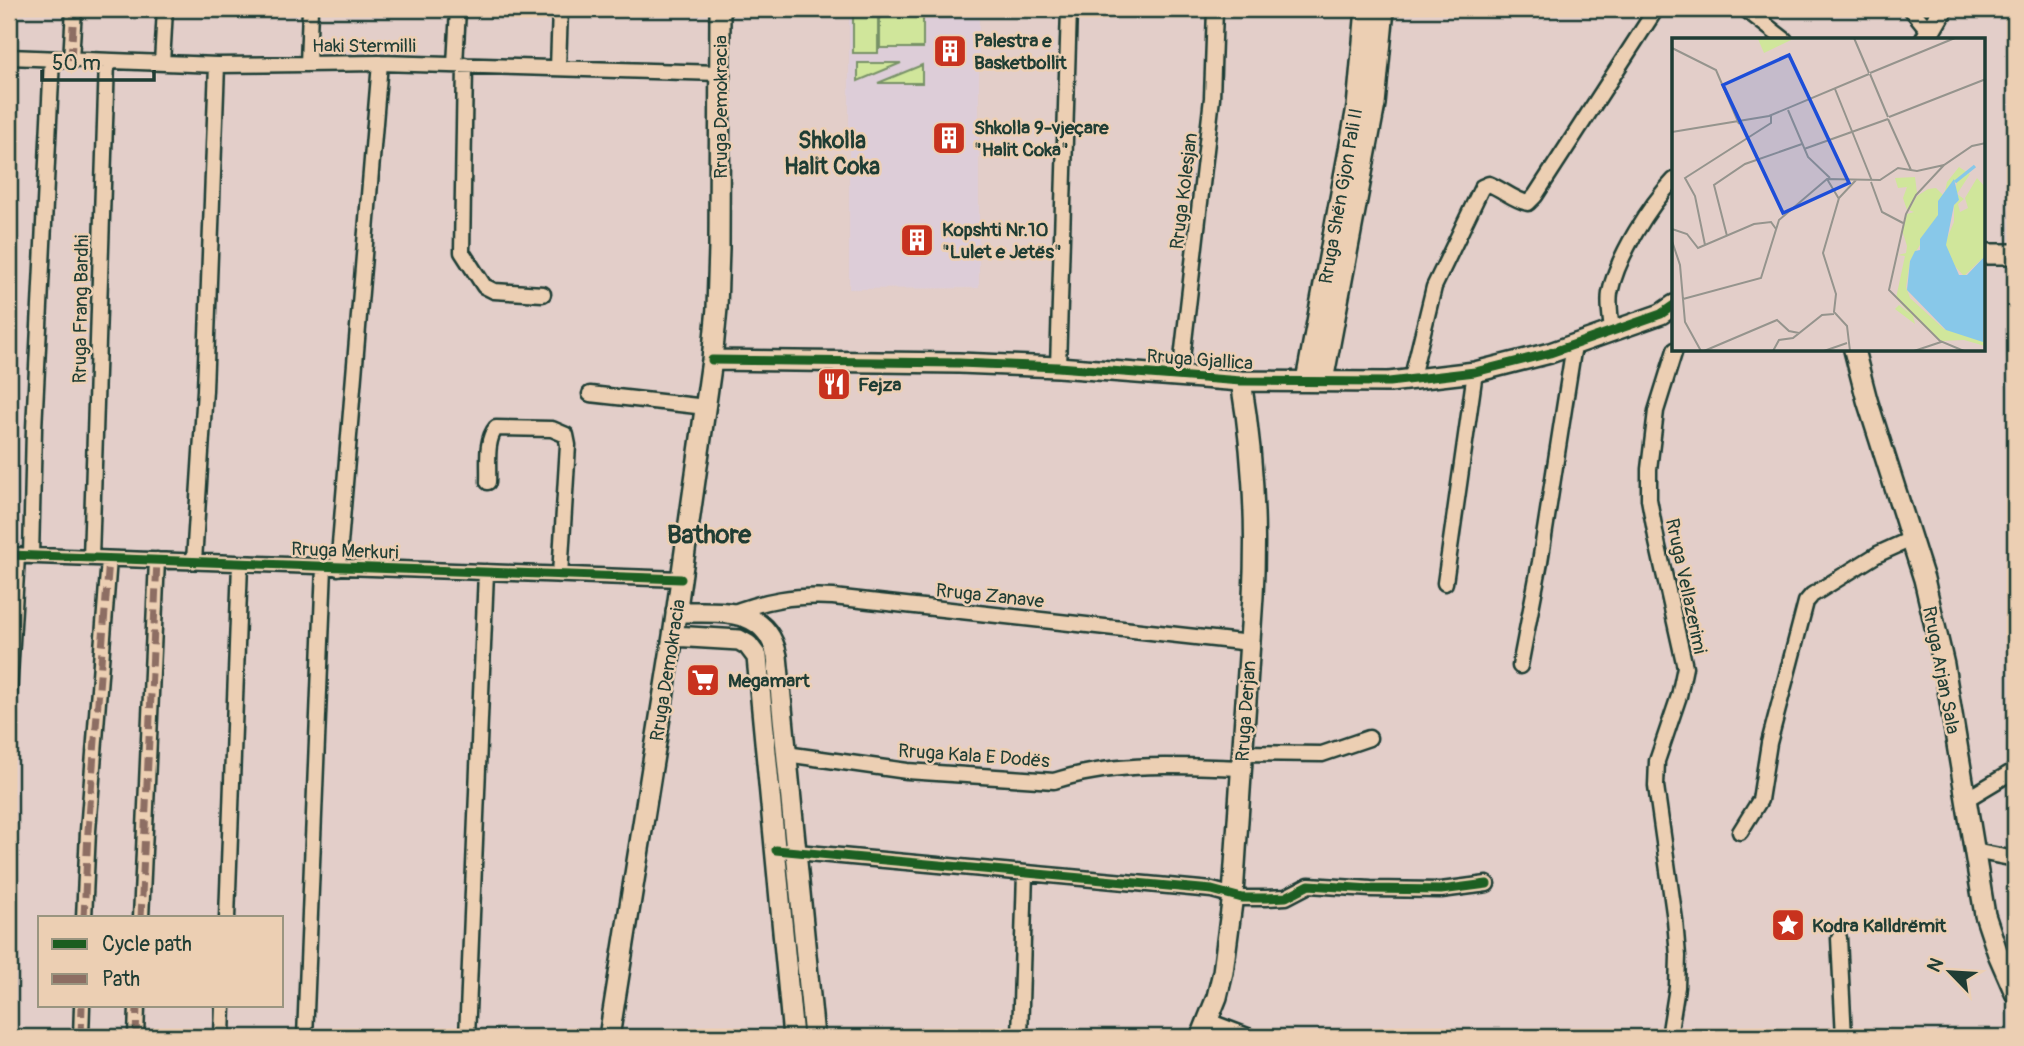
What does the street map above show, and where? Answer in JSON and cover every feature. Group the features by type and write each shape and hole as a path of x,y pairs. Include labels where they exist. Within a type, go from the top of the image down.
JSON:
{"street":[{"path":"71,60 74,9"},
{"path":"162,63 165,9"},
{"path":"308,64 310,9"},
{"path":"458,9 462,252 484,286 494,291 542,294"},
{"path":"558,68 561,9"},
{"name":"Rruga Demokracia","path":"609,1037 673,636 718,308 720,9"},
{"path":"1058,367 1069,9"},
{"name":"Rruga Kolesjan","path":"1180,376 1211,111 1215,9"},
{"name":"Rruga Shën Gjon Pali II","path":"1315,381 1357,107 1366,9"},
{"name":"Rruga Shën Gjon Pali II","path":"1315,381 1375,104 1384,9"},
{"path":"1411,381 1434,287 1482,187 1489,184 1521,201 1528,202 1535,196 1656,9"},
{"path":"1745,9 1782,38"},
{"path":"1911,9 1927,36 1943,9"},
{"name":"Haki Stermilli","path":"9,57 217,65 380,62 719,74"},
{"path":"9,694 19,556 34,429 52,59"},
{"name":"Rruga Frang Bardhi","path":"91,558 107,61"},
{"path":"305,1037 331,567 380,62"},
{"path":"194,562 205,390 217,65"},
{"path":"1612,331 1610,295 1620,264 1648,213 1672,183"},
{"path":"1986,254 2015,254"},
{"name":"Rruga Gjallica","path":"712,360 1058,367 1241,381 1411,381 1475,372 1550,354 1661,314 1672,306"},
{"path":"1520,666 1541,562 1574,345"},
{"name":"Rruga Vellazerimi","path":"1669,1037 1677,987 1678,956 1656,786 1657,761 1679,696 1685,667 1649,499 1649,469 1656,411 1674,352"},
{"name":"Rruga Arjan Sala","path":"1855,352 1909,540 1924,579 1944,666 1985,915 2015,993"},
{"path":"1445,583 1475,372"},
{"name":"Rruga Derjan","path":"1205,1029 1223,972 1233,895 1256,548 1250,450 1241,381"},
{"path":"590,394 706,407"},
{"path":"488,482 490,442 496,428 552,429 566,435 568,445 560,575"},
{"path":"1740,832 1760,800 1769,743 1806,602 1812,595 1878,554 1909,540"},
{"name":"Rruga Merkuri","path":"19,556 681,579"},
{"path":"83,916 109,559"},
{"path":"141,916 157,560"},
{"path":"227,916 240,564"},
{"path":"467,1037 486,572"},
{"name":"Rruga Zanave","path":"729,614 760,602 804,596 833,597 1250,643"},
{"path":"676,612 729,614 753,619 766,629 773,642 777,656 814,1037"},
{"path":"727,638 729,614"},
{"path":"673,636 739,640 748,645 759,663 793,1037"},
{"name":"Rruga Kala E Dodës","path":"786,754 907,771 1054,781 1074,774 1113,769 1322,754 1369,738"},
{"path":"1965,800 2015,770"},
{"path":"776,850 1212,890 1242,898 1286,897 1309,885 1441,890 1487,884"},
{"path":"1974,851 2015,859"},
{"path":"1020,1037 1025,873"},
{"path":"1839,938 1844,1037"},
{"path":"81,1037 82,1007"},
{"path":"136,1037 137,1007"},
{"path":"222,1037 223,1007"},
{"path":"1205,1029 1250,1037"}],"shaded area":[{"path":"849,9 979,9 979,288 849,289"}],"green space":[{"path":"853,9 878,9 878,53 853,53"},
{"path":"880,9 923,9 923,48 880,48"},
{"path":"858,63 901,63 858,81"},
{"path":"922,65 922,83 878,83"},
{"path":"756,631 766,643 789,841 782,842 752,638"},
{"path":"791,867 808,1037 801,1037 783,868"}],"marked path":[{"path":"71,60 74,9"},
{"path":"84,916 109,559"},
{"path":"141,916 157,560"},
{"path":"81,1037 82,1007"},
{"path":"136,1037 137,1007"}],"cycle path":[{"path":"712,360 959,363 1058,367 1241,381 1389,382 1475,372 1550,353 1661,314 1672,306"},
{"path":"9,555 681,579"},
{"path":"776,850 1212,890 1242,898 1286,897 1309,885 1441,890 1487,884"}],"place":[{"name":"Palestra e Basketbollit","path":"950,51"},
{"name":"Shkolla 9-vjeçare \"Halit Coka\"","path":"949,138"},
{"name":"Kopshti Nr.10 \"Lulet e Jetës\"","path":"917,240"},
{"name":"Fejza","path":"834,384"},
{"name":"Megamart","path":"703,680"},
{"name":"Kodra Kalldrëmit","path":"1788,925"}],"district":[{"name":"Shkolla Halit Coka","path":"832,153"},
{"name":"Bathore","path":"709,534"}]}
